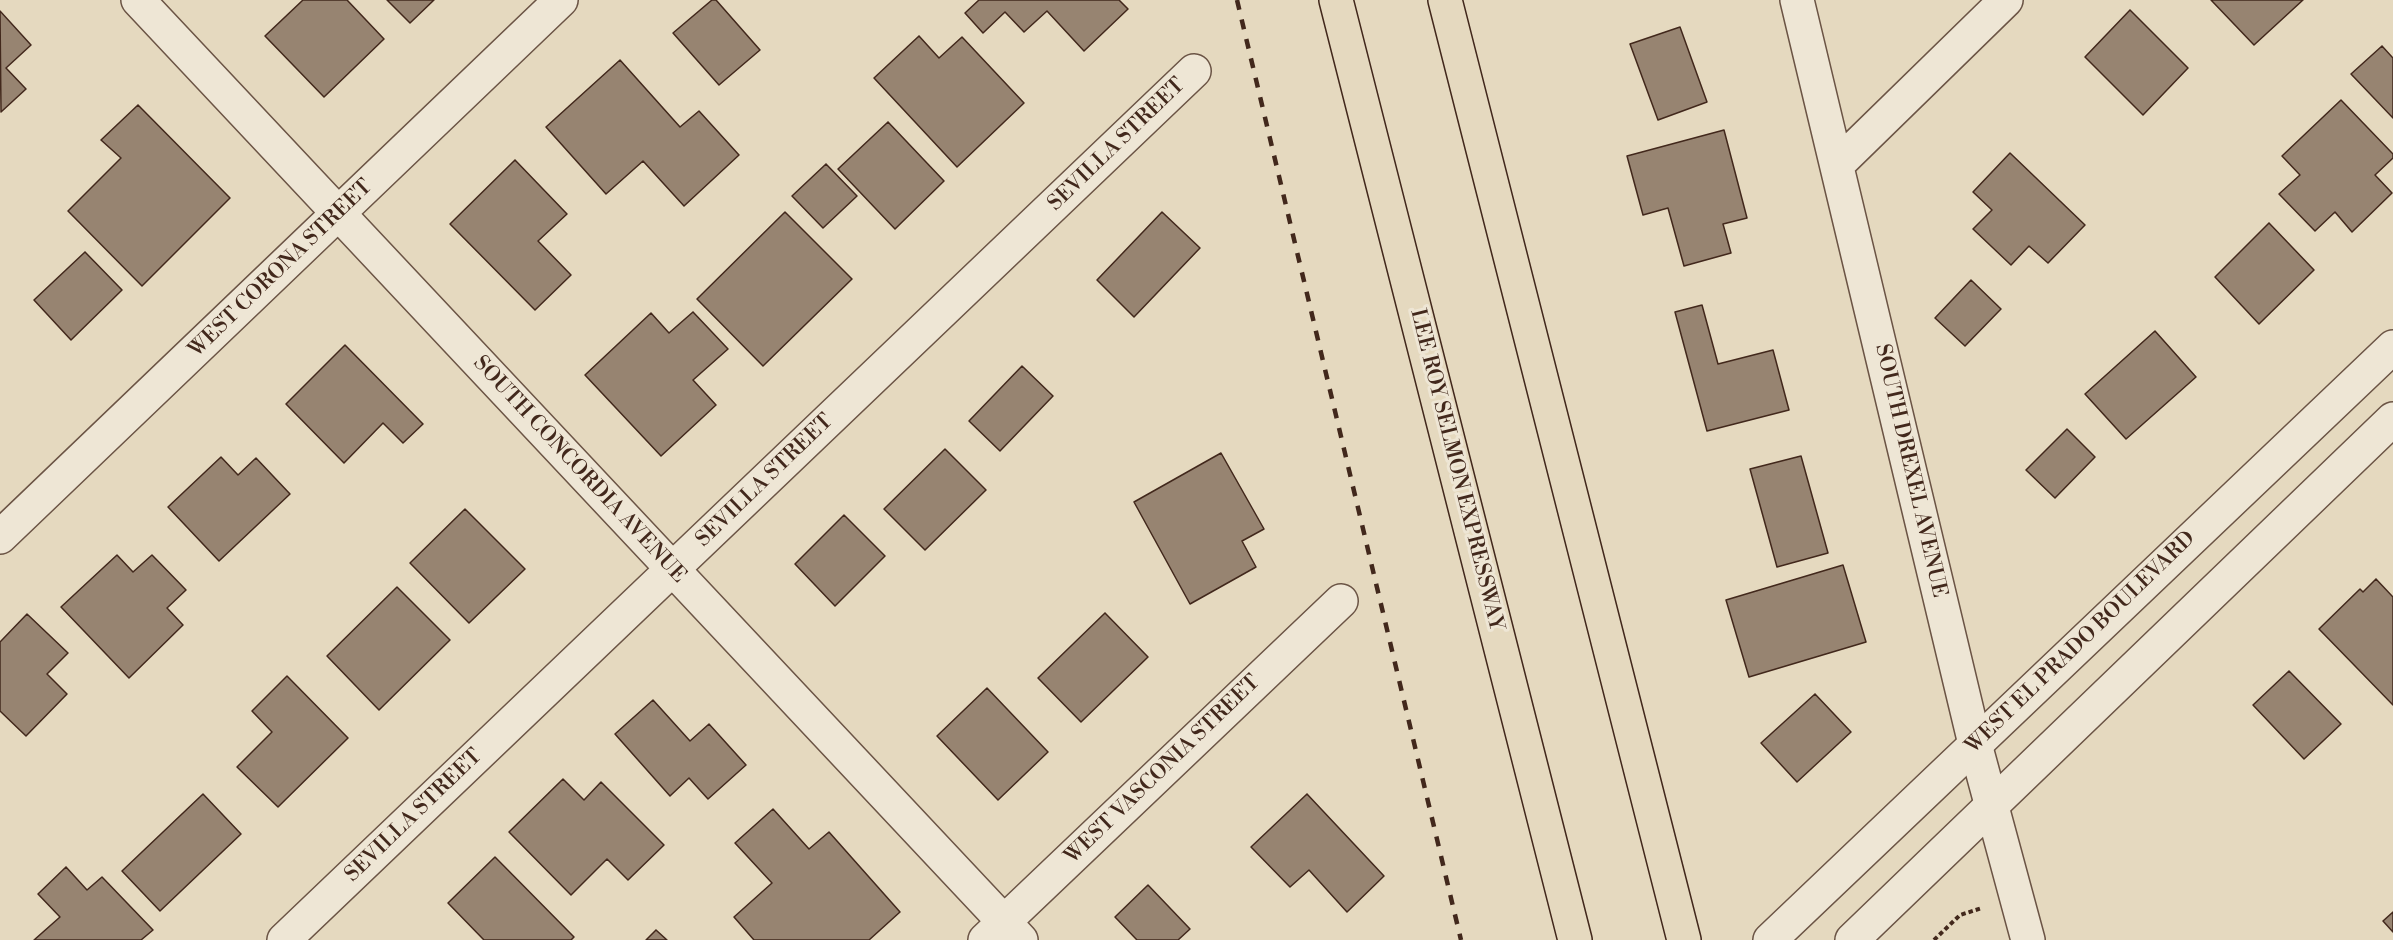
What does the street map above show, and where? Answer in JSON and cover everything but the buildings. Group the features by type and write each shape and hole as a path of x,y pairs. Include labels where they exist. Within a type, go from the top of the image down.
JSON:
{"highway":[{"name":"LEE ROY SELMON EXPRESSWAY","path":"1336,0 1554,859 1555,920"},
{"path":"1445,0 1684,940"},
{"path":"1555,920 1575,940"}],"street":[{"name":"SOUTH CONCORDIA AVENUE","path":"138,0 672,570 1003,934"},
{"name":"WEST CORONA STREET","path":"0,537 561,0"},
{"name":"SOUTH DREXEL AVENUE","path":"1797,0 1975,744 2028,940"},
{"path":"1838,164 2006,0"},
{"name":"SEVILLA STREET","path":"284,940 1194,72"},
{"name":"WEST EL PRADO BOULEVARD","path":"1770,940 2393,347"},
{"path":"1852,940 1993,807 2393,419"},
{"name":"WEST VASCONIA STREET","path":"1003,934 1341,601"}],"path":[{"path":"1934,940 1960,915 2017,898"}],"railway":[{"path":"1237,0 1461,940"}]}
